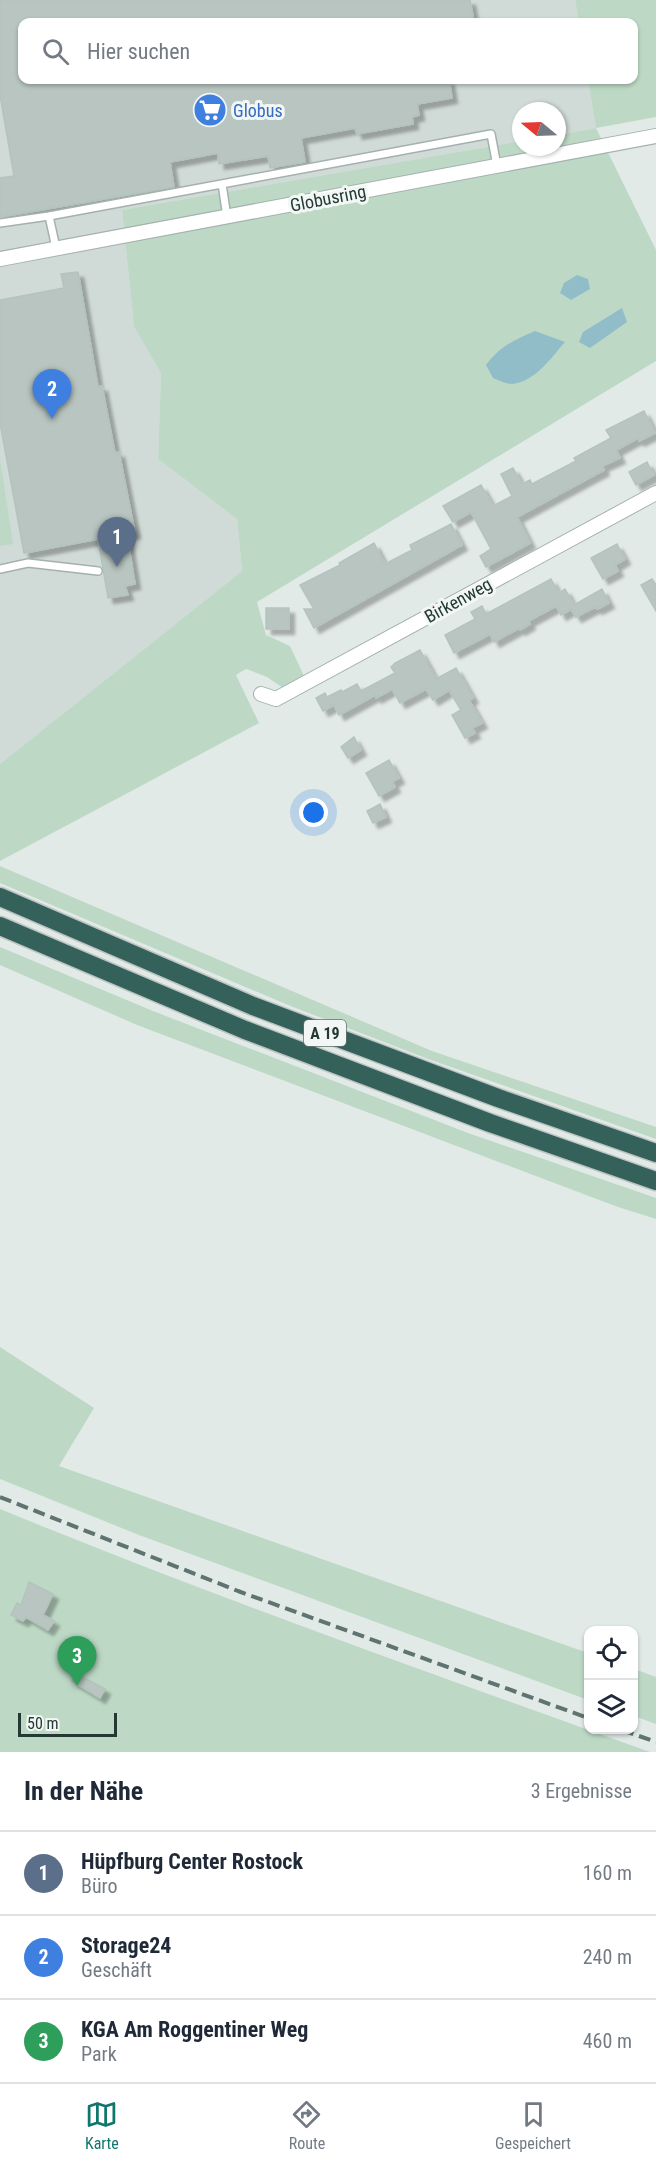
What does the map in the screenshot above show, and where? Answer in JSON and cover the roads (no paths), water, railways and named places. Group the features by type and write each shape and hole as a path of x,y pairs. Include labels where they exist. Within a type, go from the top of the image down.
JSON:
{"highway":[{"name":"A 19","path":"0,897 254,1006 498,1098 656,1153"},
{"name":"A 19","path":"0,926 245,1030 490,1123 656,1181"}],"street":[{"name":"Globusring","path":"0,259 656,136"},
{"name":"Birkenweg","path":"261,694 276,699 656,493"}],"lane":[{"path":"0,223 49,216 491,134 497,166"},
{"path":"222,184 227,217"},
{"path":"49,216 56,248"},
{"path":"0,569 28,563 98,571"}],"water":[{"path":"577,275 588,279 590,289 571,300 560,293 564,283"},
{"path":"622,308 627,322 590,348 579,342 583,332"},
{"path":"535,331 565,342 542,368 528,379 512,384 493,378 486,365 491,358 508,344"}],"railway":[{"path":"0,1497 238,1591 584,1717"},
{"path":"633,1734 656,1742"}],"place":[{"name":"Globus","path":"210,110"},
{"name":"Storage24","path":"52,419"},
{"name":"Hüpfburg Center Rostock","path":"117,567"},
{"name":"KGA Am Roggentiner Weg","path":"77,1686"}]}
